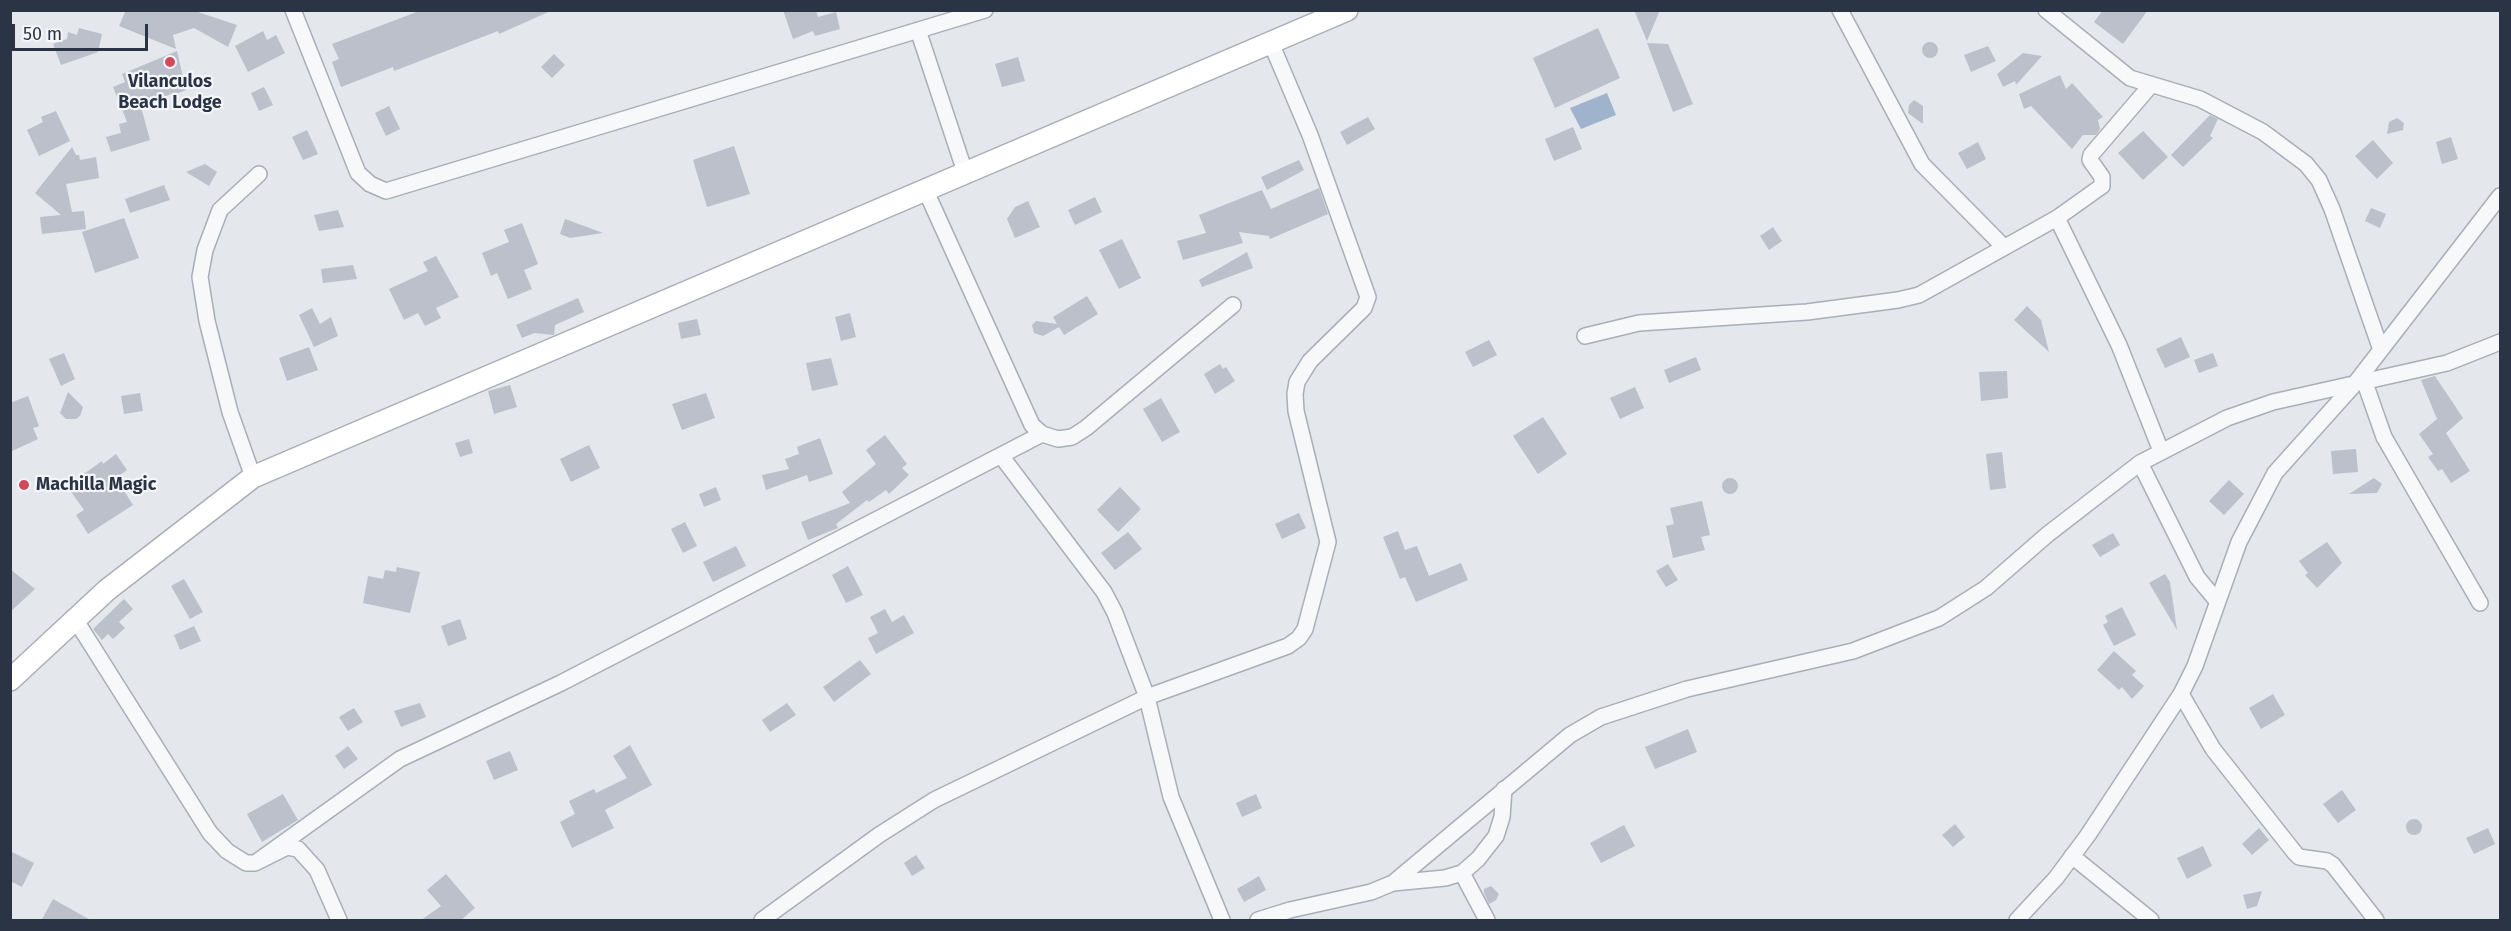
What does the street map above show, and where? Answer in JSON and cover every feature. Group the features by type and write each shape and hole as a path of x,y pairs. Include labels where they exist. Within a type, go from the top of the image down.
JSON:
{"main road":[{"path":"10,680 107,590 253,477 1347,10"}],"street":[{"path":"293,10 358,172 370,184 386,191 985,10"},
{"path":"1840,10 1922,164 2004,247"},
{"path":"2046,10 2124,74 2151,86 2199,99 2264,132 2306,164 2319,180 2332,209 2381,350"},
{"path":"918,30 965,172"},
{"path":"762,921 879,835 934,800 1147,697 1287,646 1299,638 1305,628 1328,542 1296,411 1297,382 1310,361 1364,308 1368,297 1310,135 1271,43"},
{"path":"1585,336 1639,323 1807,312 1919,295 2057,218 2102,186 2102,177 2090,160 2091,155 2151,86"},
{"path":"253,477 230,412 207,321 200,277 205,250 220,210 258,174"},
{"path":"925,189 1032,425 1042,434 1058,439 1072,437 1086,428 1233,305"},
{"path":"2017,921 2072,856 2181,694 2195,666 2239,542 2275,473 2359,385 2381,350 2500,196"},
{"path":"2057,218 2119,345 2162,451"},
{"path":"1393,883 1570,735 1601,717 1687,689 1853,651 1939,618 1986,588 2048,534 2140,462 2162,451 2250,408 2359,385 2447,363 2500,342"},
{"path":"2359,385 2384,437 2480,603"},
{"path":"255,863 400,759 561,683 1002,457 1042,434"},
{"path":"1002,457 1104,592 1115,613 1147,697 1171,797 1222,921"},
{"path":"2140,462 2197,578 2217,601"},
{"path":"75,619 210,832 237,859 246,863 255,863 287,848 298,849 317,870 339,921"},
{"path":"2181,694 2212,749 2295,853 2299,857 2327,861 2333,865 2376,921"},
{"path":"1258,921 1290,910 1371,892 1393,883 1444,878 1461,873 1478,859 1496,836 1502,817 1504,789"},
{"path":"2072,856 2151,921"},
{"path":"1461,873 1487,921"}],"water":[{"path":"1607,93 1616,115 1581,129 1570,108"}],"building":[{"name":"Vilanculos Beach Lodge","path":"126,10 192,10 237,25 228,47 194,28 173,35 176,49 119,26"},
{"path":"422,10 553,10 499,34 498,31 394,71 393,67 341,87 332,62 339,59 332,44"},
{"path":"783,10 816,10 818,17 836,12 840,29 815,36 813,31 793,39"},
{"path":"1634,10 1660,10 1647,41"},
{"path":"2103,10 2148,10 2123,44 2094,22"},
{"path":"79,28 102,34 98,52 61,65 53,44 67,39 68,32 77,35"},
{"path":"1598,28 1620,78 1555,108 1533,58"},
{"path":"263,31 267,40 276,35 285,53 248,72 235,46"},
{"path":"1930,42 1938,50 1930,58 1922,50"},
{"path":"1647,43 1668,44 1693,104 1673,112"},
{"path":"1988,46 1996,61 1971,72 1964,55"},
{"path":"177,51 186,90 141,107 150,140 111,152 106,137 121,133 119,124 127,122 113,87 125,82 122,74"},
{"path":"2023,53 2042,56 2016,85 2015,81 2003,87 1997,74"},
{"path":"554,54 565,65 552,78 541,67"},
{"path":"1018,57 1025,81 1002,87 995,64"},
{"path":"2060,75 2066,89 2072,83 2103,117 2098,120 2100,129 2096,135 2083,135 2072,149 2031,106 2024,109 2019,94"},
{"path":"264,87 273,105 259,111 251,93"},
{"path":"1914,100 1923,106 1923,124 1908,113 1909,105"},
{"path":"389,106 400,129 386,136 375,113"},
{"path":"56,111 70,141 39,156 27,130 43,122 41,117"},
{"path":"2210,115 2218,119 2210,136 2213,138 2183,167 2171,155"},
{"path":"1368,117 1375,129 1347,145 1340,132"},
{"path":"2397,118 2404,123 2403,130 2387,134 2389,122"},
{"path":"1573,127 1582,149 1554,161 1545,139"},
{"path":"307,130 318,154 303,160 292,137"},
{"path":"2143,131 2168,157 2143,180 2118,153"},
{"path":"2451,137 2458,159 2442,164 2436,142"},
{"path":"2373,140 2393,163 2377,179 2355,156"},
{"path":"1978,142 1986,159 1967,169 1958,153"},
{"path":"734,146 750,194 707,207 693,160"},
{"path":"72,147 80,160 96,157 99,178 66,184 72,212 84,211 86,229 42,234 40,217 61,215 35,193"},
{"path":"1299,160 1304,170 1267,190 1261,177"},
{"path":"205,164 217,172 209,186 186,172"},
{"path":"164,185 170,200 130,213 125,199"},
{"path":"1319,188 1328,214 1270,239 1269,236 1239,232 1243,243 1183,260 1177,241 1206,233 1199,215 1262,190 1271,209"},
{"path":"1095,197 1102,212 1075,225 1068,210"},
{"path":"1028,201 1040,227 1015,238 1007,219 1015,207"},
{"path":"2371,208 2386,214 2380,228 2365,221"},
{"path":"338,210 344,227 319,231 314,215"},
{"path":"124,218 139,258 95,273 82,232"},
{"path":"565,219 603,233 570,238 560,234"},
{"path":"522,223 538,264 524,270 532,289 508,299 497,273 491,276 482,253 509,242 504,230"},
{"path":"1773,227 1782,241 1769,250 1760,236"},
{"path":"1122,239 1141,278 1119,289 1099,250"},
{"path":"1247,252 1253,268 1202,287 1199,280"},
{"path":"436,256 459,297 436,308 441,318 425,326 418,313 404,320 389,289 428,271 423,262"},
{"path":"353,265 357,279 323,283 321,269"},
{"path":"1087,296 1098,314 1064,335 1059,327 1043,336 1034,333 1032,325 1036,321 1057,324 1053,317"},
{"path":"578,298 584,312 555,325 554,335 534,333 522,338 516,325"},
{"path":"2027,306 2041,320 2049,352 2014,320"},
{"path":"312,308 320,324 331,317 338,336 314,347 299,315"},
{"path":"850,313 856,337 841,341 835,317"},
{"path":"697,319 701,335 681,339 678,323"},
{"path":"2181,337 2190,357 2165,368 2156,349"},
{"path":"1489,340 1497,355 1473,367 1465,352"},
{"path":"309,347 318,370 287,381 279,358"},
{"path":"64,353 75,379 61,386 49,359"},
{"path":"2213,353 2218,366 2199,373 2194,360"},
{"path":"1696,357 1701,370 1669,383 1664,370"},
{"path":"831,358 838,385 812,391 806,363"},
{"path":"1220,364 1223,369 1226,367 1235,381 1215,394 1204,374"},
{"path":"2007,371 2008,398 1981,401 1979,372"},
{"path":"2435,376 2463,418 2446,433 2470,471 2451,483 2442,469 2438,471 2428,457 2433,454 2419,434 2437,419 2421,380"},
{"path":"510,385 517,407 494,414 488,391"},
{"path":"1635,387 1644,408 1620,419 1610,398"},
{"path":"68,392 83,407 80,416 76,419 66,419 60,413"},
{"path":"140,393 143,411 124,414 121,396"},
{"path":"706,393 715,418 682,430 672,404"},
{"path":"28,396 39,426 33,428 38,439 10,452 10,403"},
{"path":"1161,398 1180,432 1162,442 1143,409"},
{"path":"1543,417 1567,454 1538,474 1513,436"},
{"path":"885,435 907,464 902,468 909,475 889,494 886,490 869,502 867,500 836,524 838,528 808,540 801,522 850,503 842,492 876,464 866,450"},
{"path":"820,438 833,474 809,482 807,475 766,490 762,475 789,469 785,459 799,454 797,447"},
{"path":"469,439 473,453 460,457 455,443"},
{"path":"589,445 600,468 571,482 560,459"},
{"path":"2356,449 2358,472 2333,474 2331,451"},
{"path":"2002,452 2006,488 1990,490 1986,454"},
{"path":"116,454 127,470 116,478 133,505 88,534 76,515 84,510 67,486"},
{"path":"1727,478 1733,478 1738,486 1736,492 1727,494 1722,489 1722,483"},
{"path":"2374,478 2382,484 2377,493 2349,494"},
{"path":"2229,480 2244,494 2224,515 2209,501"},
{"path":"716,487 721,500 704,507 699,494"},
{"path":"1120,487 1141,509 1118,532 1097,510"},
{"path":"1702,501 1710,535 1701,537 1705,550 1673,558 1666,526 1674,524 1670,508"},
{"path":"1299,513 1306,528 1282,539 1275,524"},
{"path":"685,522 697,546 683,553 671,529"},
{"path":"1398,531 1405,550 1417,546 1429,576 1461,563 1468,580 1416,602 1405,577 1400,579 1383,537"},
{"path":"1128,532 1142,549 1115,570 1101,553"},
{"path":"2113,533 2120,545 2100,557 2092,545"},
{"path":"2327,542 2342,563 2317,588 2305,575 2308,573 2299,561"},
{"path":"736,546 746,566 713,582 703,562"},
{"path":"1668,564 1678,580 1666,587 1656,571"},
{"path":"848,566 863,595 846,603 832,575"},
{"path":"397,567 420,572 410,613 363,603 368,576 383,579 385,570 396,572"},
{"path":"10,569 35,589 10,612"},
{"path":"2165,574 2170,582 2177,630 2149,583"},
{"path":"184,579 203,612 190,619 171,586"},
{"path":"124,599 133,609 119,622 125,628 113,639 108,634 102,640 93,629"},
{"path":"2122,607 2136,635 2114,646 2103,625 2108,622 2105,616"},
{"path":"885,609 892,622 904,615 914,633 876,654 868,638 878,633 870,617"},
{"path":"460,619 467,639 448,646 441,626"},
{"path":"194,626 201,641 180,650 174,635"},
{"path":"2114,651 2136,671 2132,675 2144,686 2132,699 2122,687 2119,690 2097,670"},
{"path":"860,660 871,674 834,702 823,687"},
{"path":"2273,694 2285,715 2261,729 2249,708"},
{"path":"420,703 426,717 401,727 394,711"},
{"path":"787,703 796,715 770,732 762,720"},
{"path":"354,708 363,722 348,731 339,717"},
{"path":"1688,729 1697,752 1655,769 1645,747"},
{"path":"630,745 652,785 605,810 614,828 572,848 560,822 575,814 569,801 594,789 596,793 627,778 613,756"},
{"path":"348,746 358,759 344,769 335,756"},
{"path":"510,751 518,770 494,780 486,761"},
{"path":"2342,790 2356,810 2338,823 2323,804"},
{"path":"283,794 298,820 262,842 247,814"},
{"path":"1256,794 1262,808 1242,817 1236,803"},
{"path":"2411,819 2417,819 2422,827 2420,833 2411,835 2406,830 2406,824"},
{"path":"1955,824 1965,837 1953,847 1942,835"},
{"path":"1624,825 1635,846 1601,863 1590,843"},
{"path":"2259,828 2269,840 2252,855 2242,844"},
{"path":"2488,828 2495,844 2474,854 2466,838"},
{"path":"2203,846 2212,866 2187,879 2177,858"},
{"path":"10,851 34,863 22,887 10,881"},
{"path":"916,855 925,868 912,876 904,863"},
{"path":"446,874 475,908 460,921 420,921 441,906 427,890"},
{"path":"1259,876 1266,890 1244,902 1237,889"},
{"path":"1491,886 1499,894 1496,900 1489,904 1484,889"},
{"path":"2262,891 2257,906 2247,909 2243,895"},
{"path":"53,899 92,921 41,921"}],"place":[{"name":"Vilanculos Beach Lodge","path":"170,62"},
{"name":"Machilla Magic","path":"24,485"}]}
